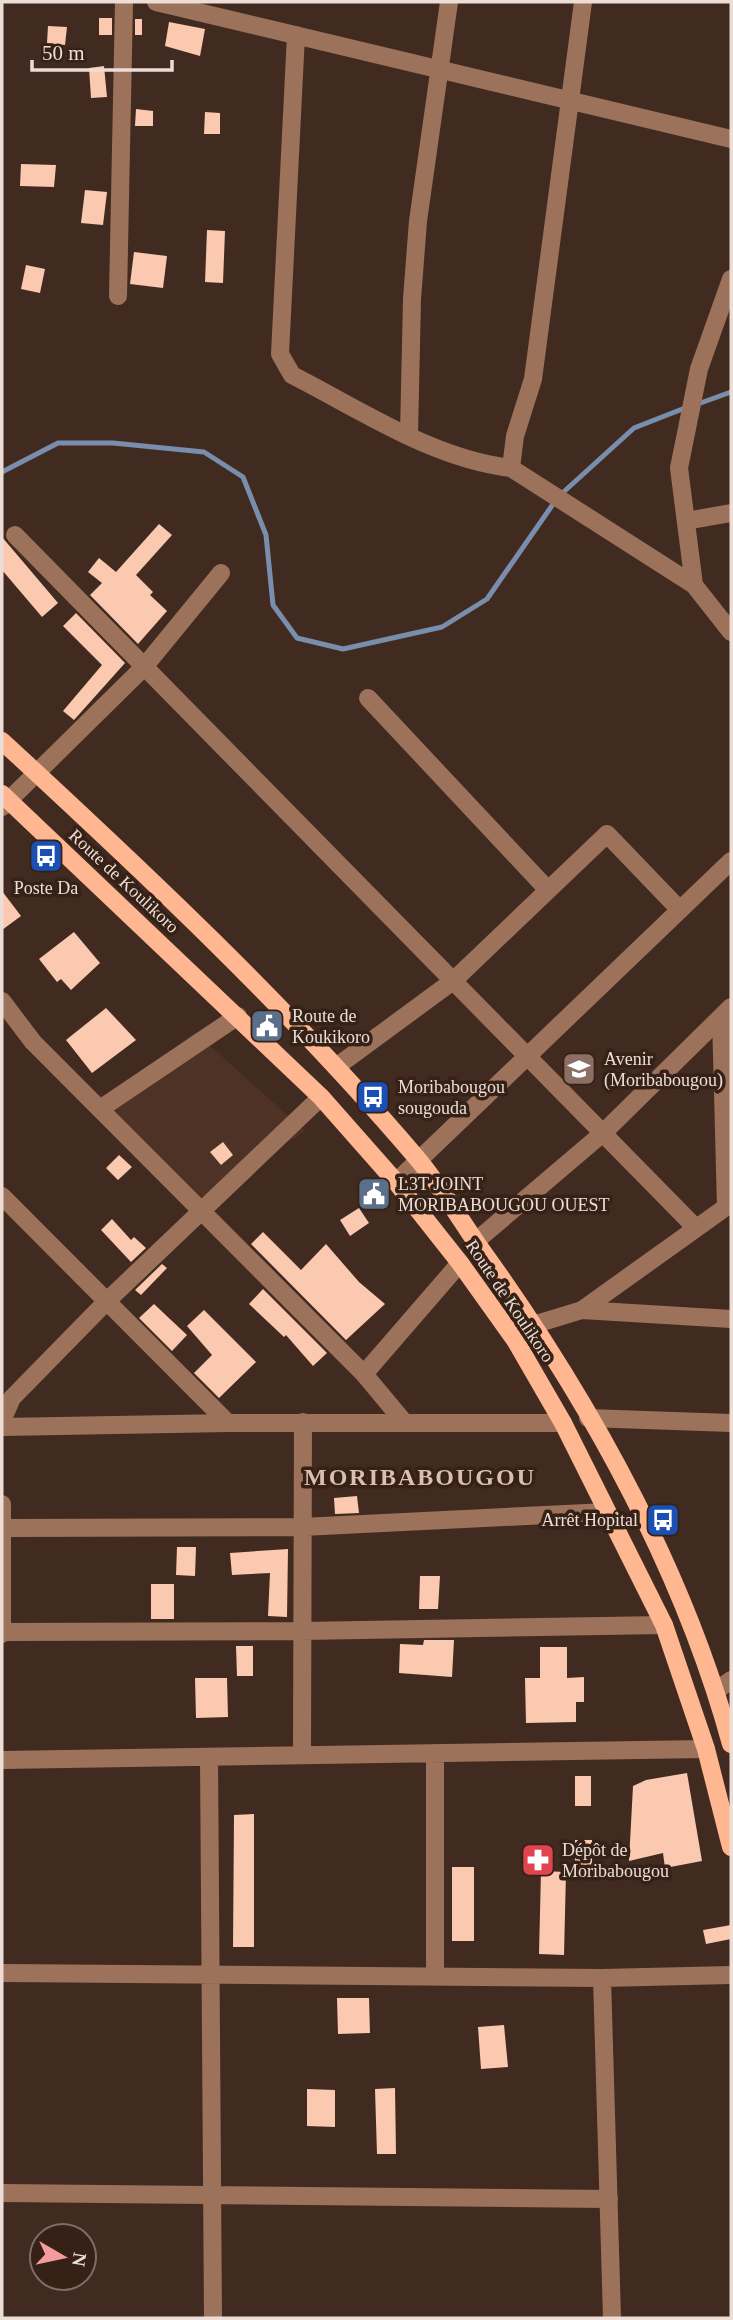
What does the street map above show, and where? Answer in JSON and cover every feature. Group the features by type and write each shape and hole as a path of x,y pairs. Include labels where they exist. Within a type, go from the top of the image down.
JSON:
{"main road":[{"name":"Route de Koulikoro","path":"2,741 254,983 336,1067 418,1160 536,1324 655,1538 693,1626 724,1685 731,1744"},
{"name":"Route de Koulikoro","path":"4,801 321,1097 396,1182 460,1263 515,1340 563,1423 664,1625 706,1749 731,1847"}],"street":[{"path":"118,296 124,2"},
{"path":"156,2 731,139"},
{"path":"409,434 412,299 418,221 449,2"},
{"path":"511,468 514,436 533,379 583,2"},
{"path":"296,35 280,354 292,375 446,453 486,465 511,468 694,585 731,632"},
{"path":"694,585 679,468 699,369 731,279"},
{"path":"686,521 731,513"},
{"path":"15,535 695,1227"},
{"path":"4,801 144,667 222,573"},
{"path":"369,698 548,890"},
{"path":"336,1067 453,981 607,834 680,910"},
{"path":"396,1182 731,861"},
{"path":"2,1001 33,1042 364,1374 404,1422"},
{"path":"476,1241 603,1133 726,1012"},
{"path":"536,1324 582,1310 726,1207 726,1012"},
{"path":"100,1109 237,1016"},
{"path":"2,1421 7,1392 107,1301 321,1097"},
{"path":"2,1196 228,1423"},
{"path":"364,1374 460,1263"},
{"path":"582,1310 731,1319"},
{"path":"588,1418 731,1423"},
{"path":"2,1427 303,1422 563,1423"},
{"path":"302,1755 303,1422"},
{"path":"2,1504 2,1633 664,1625"},
{"path":"2,1528 302,1527 607,1512"},
{"path":"2,1760 706,1749"},
{"path":"435,1753 435,1977"},
{"path":"209,1757 213,2318"},
{"path":"2,1973 602,1978 731,1975"},
{"path":"602,1978 612,2318"},
{"path":"2,2193 609,2199"}],"shaded area":[{"path":"195,1032 305,1131 200,1199 107,1109"}],"building":[{"path":"99,18 112,18 112,35 99,35"},
{"path":"135,19 142,19 142,35 135,35"},
{"path":"169,22 205,29 200,56 165,46"},
{"path":"48,26 67,27 65,45 47,43"},
{"path":"104,66 107,97 91,98 89,68"},
{"path":"136,109 153,111 153,126 135,126"},
{"path":"205,112 220,113 220,134 204,134"},
{"path":"21,164 56,165 54,187 20,186"},
{"path":"85,190 107,192 103,225 81,223"},
{"path":"207,230 225,231 223,283 205,282"},
{"path":"134,252 167,256 163,288 130,284"},
{"path":"26,265 45,269 40,293 21,289"},
{"path":"159,524 172,535 136,575 153,592 150,595 167,611 138,644 90,595 102,583 88,572 99,558 116,572"},
{"path":"2,537 58,603 42,617 2,570"},
{"path":"76,613 125,663 74,720 63,711 102,665 63,626"},
{"path":"2,891 21,916 2,930"},
{"path":"74,932 100,963 71,990 61,979 57,982 39,959"},
{"path":"106,1008 136,1040 92,1073 66,1040"},
{"path":"223,1142 233,1155 221,1165 210,1152"},
{"path":"119,1155 132,1167 118,1180 106,1168"},
{"path":"359,1208 369,1223 350,1236 340,1220"},
{"path":"112,1219 131,1240 134,1237 146,1248 131,1262 101,1230"},
{"path":"263,1232 301,1270 326,1244 359,1282 385,1304 346,1340 251,1244"},
{"path":"162,1264 167,1268 141,1295 135,1290"},
{"path":"263,1289 327,1353 313,1366 286,1335 284,1337 249,1304"},
{"path":"154,1304 187,1335 172,1351 139,1318"},
{"path":"204,1310 256,1362 219,1398 194,1373 212,1355 187,1326"},
{"path":"357,1496 359,1513 335,1514 334,1498"},
{"path":"177,1547 196,1547 195,1576 176,1575"},
{"path":"288,1549 287,1617 268,1616 270,1573 232,1575 230,1553"},
{"path":"420,1576 440,1576 438,1609 419,1609"},
{"path":"151,1584 174,1584 174,1619 151,1619"},
{"path":"424,1640 454,1640 452,1677 399,1673 400,1644 423,1645"},
{"path":"236,1646 253,1646 253,1676 237,1676"},
{"path":"540,1647 567,1647 567,1678 584,1677 584,1702 576,1702 576,1722 526,1723 525,1678 540,1678"},
{"path":"195,1678 227,1678 228,1717 196,1718"},
{"path":"687,1773 702,1861 665,1868 663,1853 629,1861 633,1786 646,1780"},
{"path":"575,1776 591,1776 591,1806 575,1806"},
{"path":"254,1814 254,1947 233,1947 234,1815"},
{"path":"575,1840 592,1840 592,1866 575,1866"},
{"path":"452,1867 474,1867 474,1941 452,1941"},
{"path":"541,1871 566,1872 564,1955 539,1954"},
{"path":"731,1925 731,1939 706,1944 703,1930"},
{"path":"337,1998 369,1998 370,2033 338,2034"},
{"path":"504,2025 508,2067 481,2069 478,2027"},
{"path":"395,2088 396,2154 377,2154 375,2089"},
{"path":"307,2089 335,2090 335,2127 307,2126"}],"waterway":[{"path":"695,405 731,392"},
{"path":"2,472 58,443 113,443 204,452 243,477 266,535 273,605 297,638 343,649 442,627 487,599 558,497 634,428 685,408"}],"place":[{"name":"Poste Da","path":"46,856"},
{"name":"Route de Koukikoro","path":"267,1026"},
{"name":"Avenir (Moribabougou)","path":"579,1069"},
{"name":"Moribabougou sougouda","path":"373,1097"},
{"name":"L3T JOINT MORIBABOUGOU OUEST","path":"374,1194"},
{"name":"Arrêt Hopital","path":"663,1520"},
{"name":"Dépôt de Moribabougou","path":"538,1860"}],"district":[{"name":"MORIBABOUGOU","path":"420,1477"}]}
